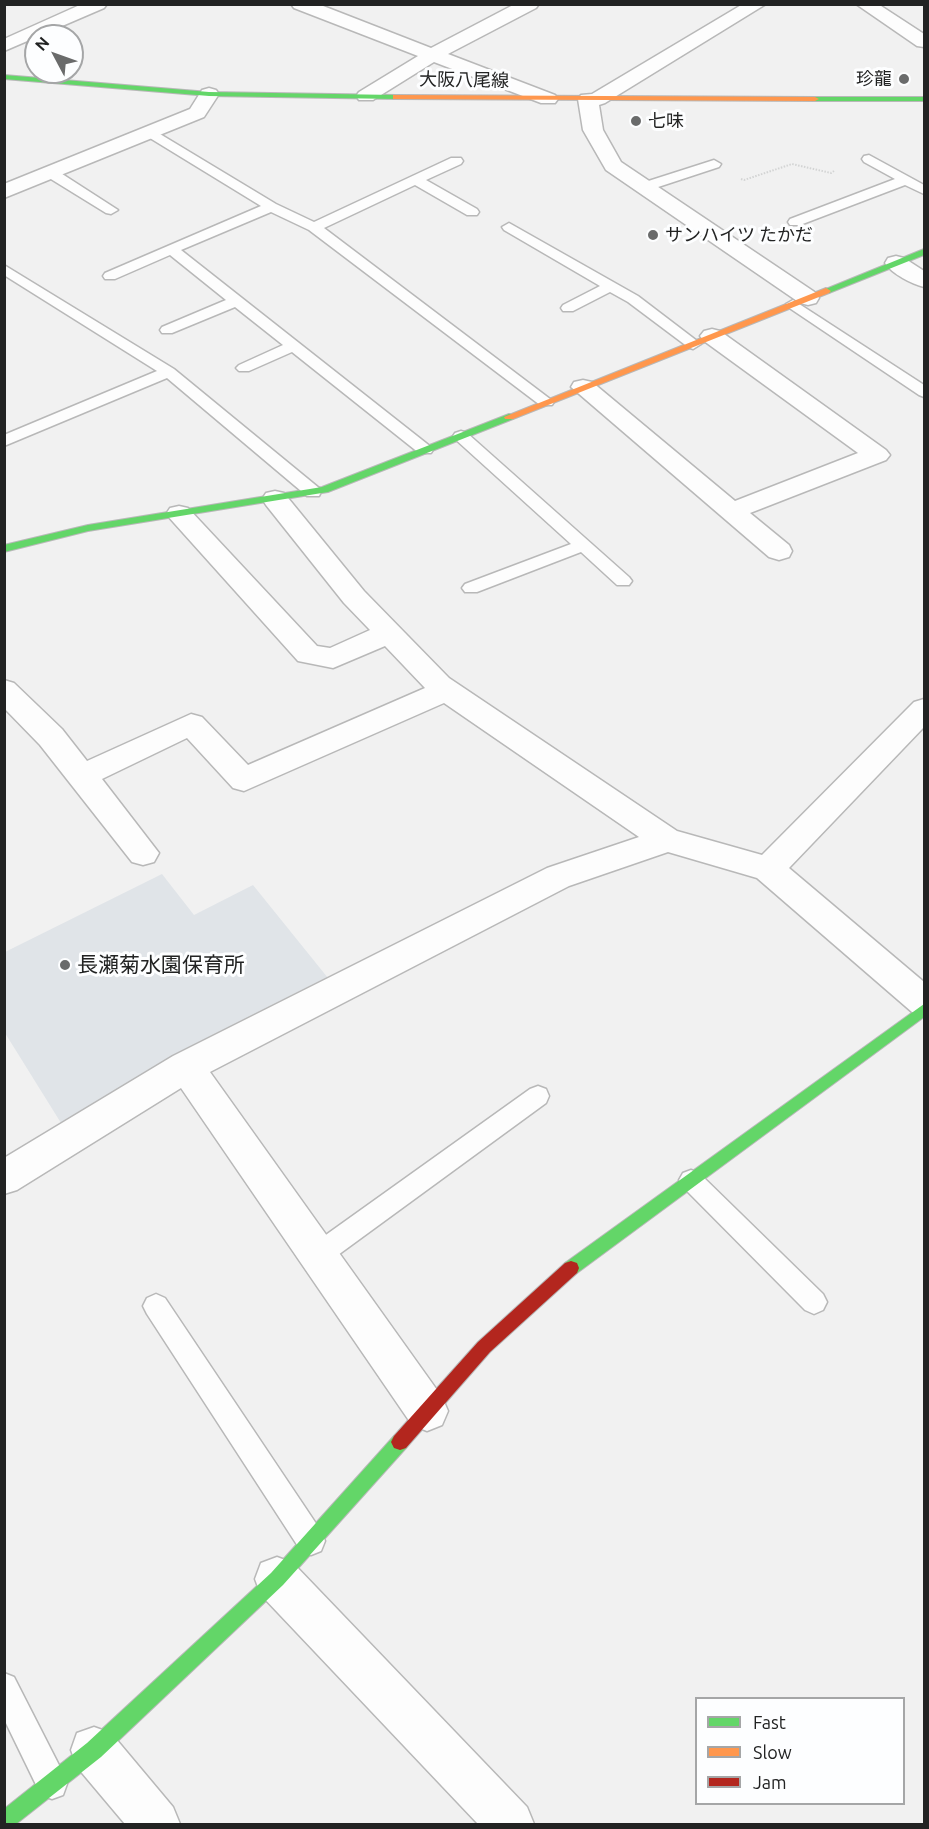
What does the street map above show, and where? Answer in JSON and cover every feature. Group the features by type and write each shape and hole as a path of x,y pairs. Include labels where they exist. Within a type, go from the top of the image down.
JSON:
{"street":[{"path":"4,46 99,4"},
{"path":"366,96 432,55 530,4"},
{"path":"757,4 593,99 593,130 613,166 801,301"},
{"path":"865,4 924,42"},
{"path":"305,5 548,99"},
{"name":"大阪八尾線","path":"4,78 209,94 548,99 924,99"},
{"path":"4,192 197,113 209,94"},
{"path":"4,549 88,528 324,490 924,252"},
{"path":"896,263 924,280"},
{"path":"703,340 877,455 732,511"},
{"path":"583,387 779,551"},
{"path":"275,499 354,597 446,690 668,840 768,869 924,1002"},
{"path":"179,514 308,654 333,658 389,633"},
{"path":"4,690 51,737 144,853"},
{"path":"82,776 191,724 244,780 446,690"},
{"path":"768,869 924,709"},
{"path":"6,1175 186,1066 558,877 668,840"},
{"path":"4,1822 94,1750 278,1579 484,1347 575,1264 924,1010"},
{"path":"186,1066 427,1411"},
{"path":"278,1579 510,1824"},
{"path":"94,1750 156,1824"}],"lane":[{"path":"150,132 272,207 314,227 546,402"},
{"path":"868,159 924,190"},
{"path":"314,227 456,161"},
{"path":"644,187 714,164"},
{"path":"51,173 111,210"},
{"path":"416,180 472,212"},
{"path":"795,222 906,180"},
{"path":"110,276 272,207"},
{"path":"509,227 703,340"},
{"path":"172,250 425,450"},
{"path":"4,269 169,372 313,492"},
{"path":"568,308 610,286"},
{"path":"167,330 236,301"},
{"path":"801,301 924,392"},
{"path":"244,368 294,346"},
{"path":"4,441 169,372"},
{"path":"461,436 623,581"},
{"path":"471,588 584,545"},
{"path":"318,1255 538,1096"},
{"path":"692,1180 814,1302"},
{"path":"156,1306 311,1541"},
{"path":"4,1687 52,1784"}],"path":[{"path":"714,164 744,180 792,164 831,173 868,159"}],"shaded area":[{"path":"162,874 194,915 253,885 328,978 61,1123 5,1033 5,952"}],"traffic: fast":[{"path":"4,77 209,94 396,97"},
{"path":"815,99 924,99"},
{"path":"826,291 924,252"},
{"path":"4,549 88,528 324,490 509,417"},
{"path":"571,1268 924,1010"},
{"path":"4,1822 94,1750 277,1579 400,1442"}],"traffic: slow":[{"path":"396,97 815,99"},
{"path":"509,417 826,291"}],"traffic: jam":[{"path":"400,1442 484,1347 571,1268"}],"place":[{"name":"珍龍","path":"904,79"},
{"name":"七味","path":"636,121"},
{"name":"サンハイツ たかだ","path":"653,235"},
{"name":"長瀬菊水園保育所","path":"65,965"}]}
